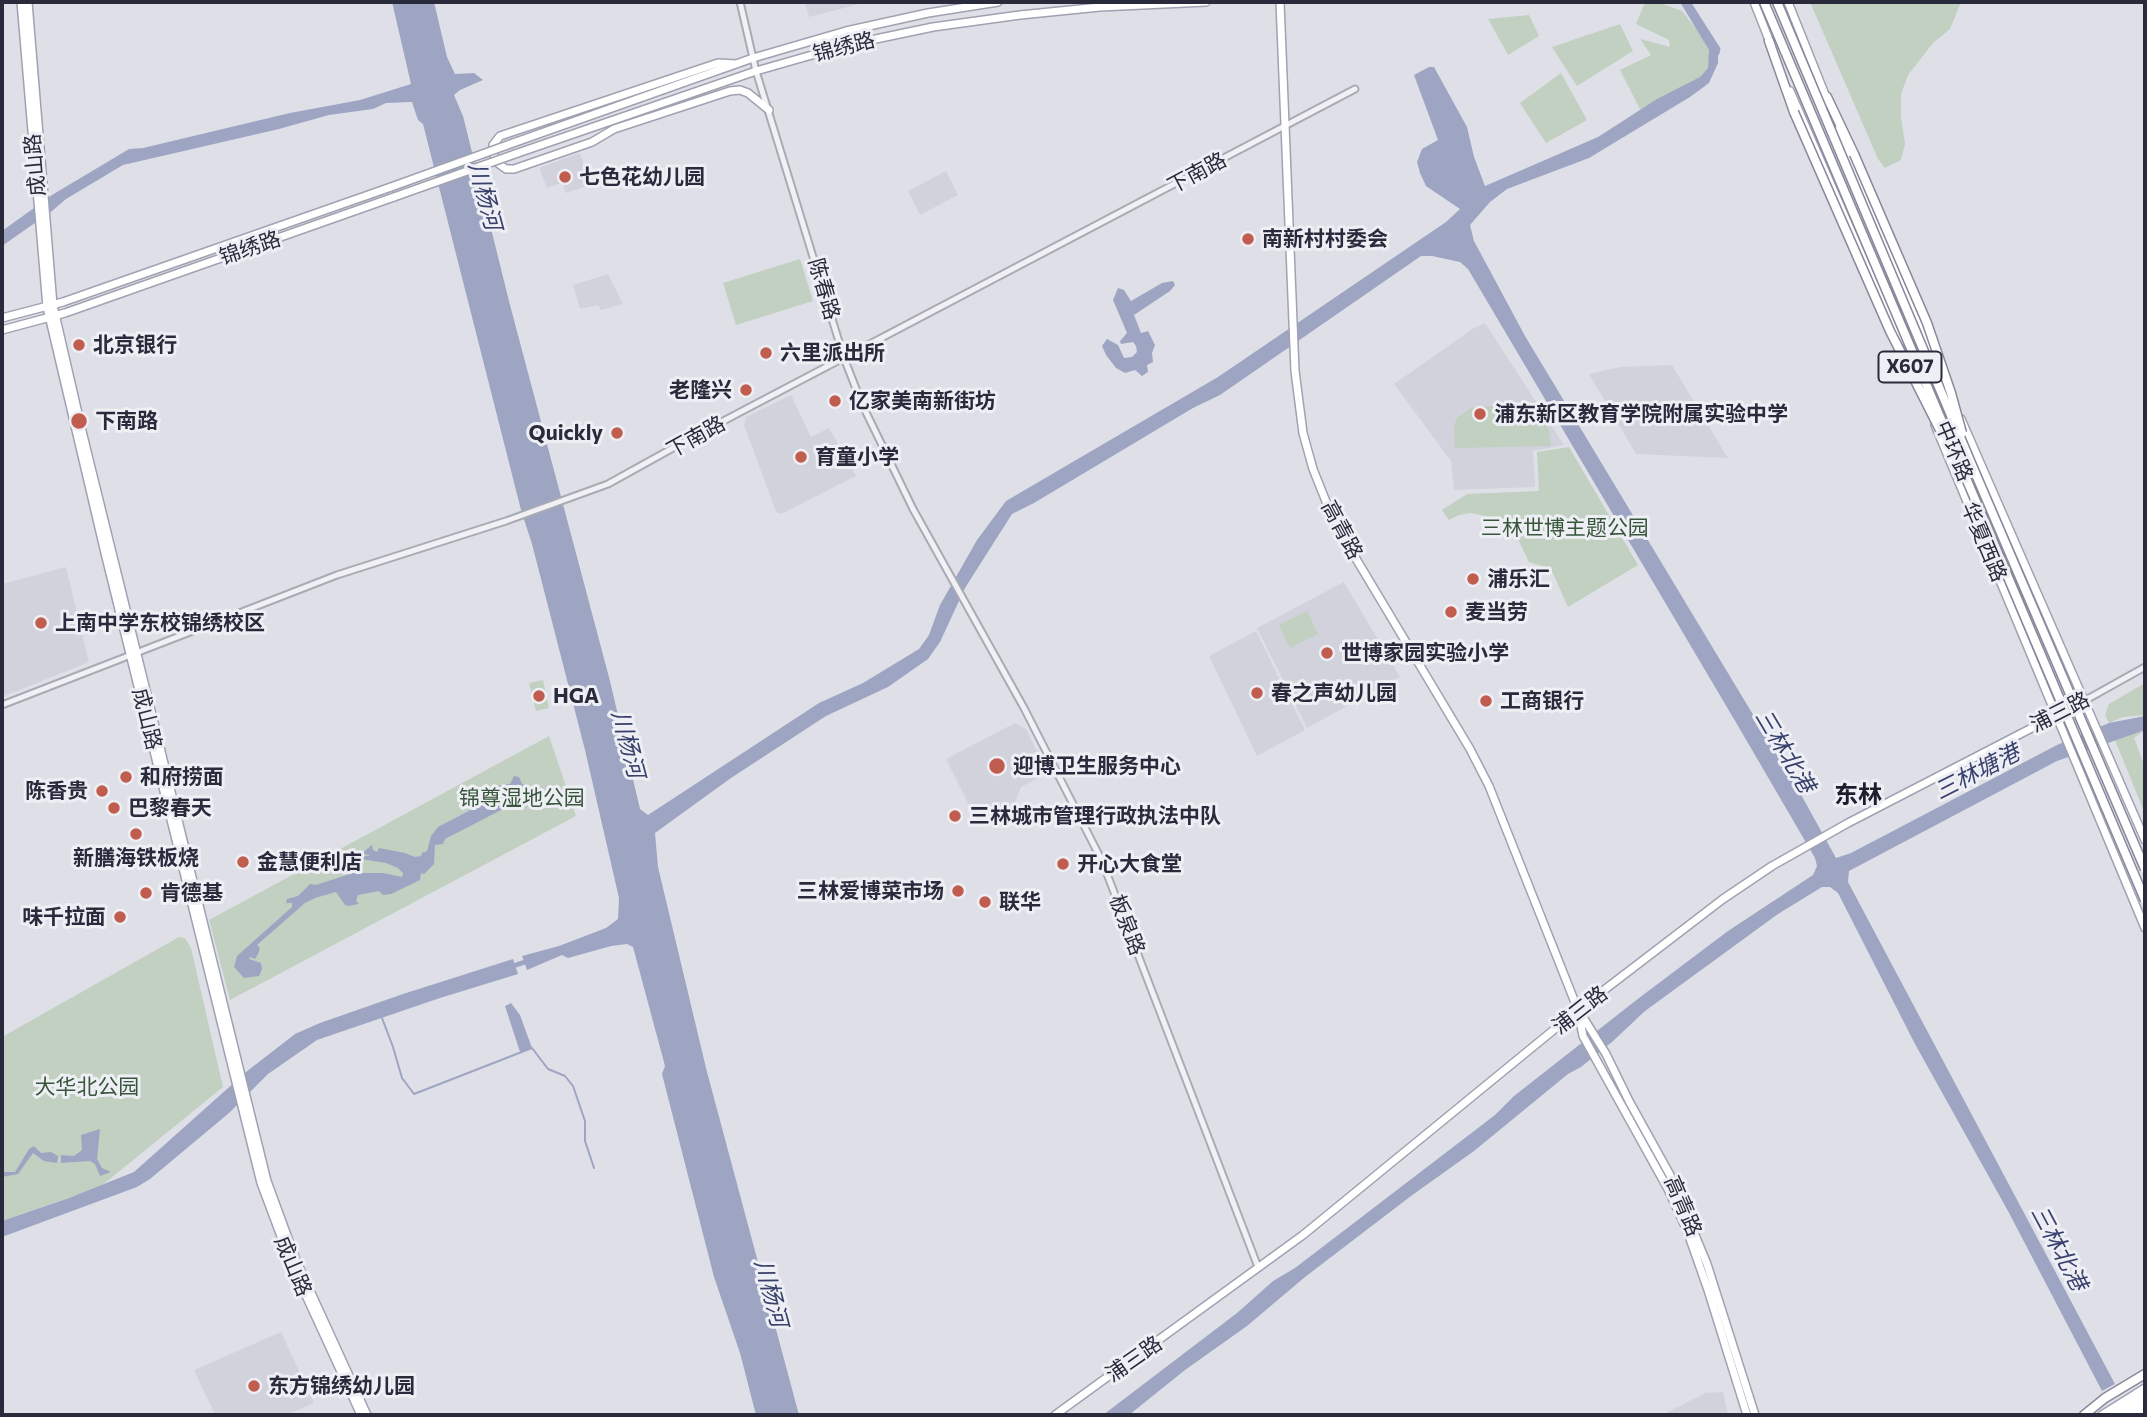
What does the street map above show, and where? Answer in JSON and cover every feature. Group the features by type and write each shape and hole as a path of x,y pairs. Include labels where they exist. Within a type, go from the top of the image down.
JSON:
{"highway":[{"name":"中环路","path":"1764,2 2145,900"},
{"name":"中环路","path":"1777,2 1970,463 2145,869"},
{"path":"1769,41 1794,111 1889,331 1961,468"},
{"path":"1827,97 1927,323 1951,393 1970,463"},
{"path":"2084,1415 2105,1398 2145,1374"},
{"path":"2126,1415 2139,1407 2145,1394"},
{"path":"2112,1413 2139,1407"}],"main road":[{"name":"成山路","path":"21,2 40,186"},
{"name":"成山路","path":"28,2 52,317 244,1103 280,1222 367,1415"},
{"name":"锦绣路","path":"2,317 50,306 753,58 928,13 998,2"},
{"name":"锦绣路","path":"2,330 52,317 756,71 846,45 933,27 1020,15 1087,8 1206,2"},
{"name":"高青路","path":"1280,2 1294,351 1303,433 1319,486 1346,542 1471,750 1489,786 1578,1010 1583,1036 1674,1201 1708,1290 1747,1415"},
{"name":"华夏西路","path":"1754,2 2145,928"},
{"name":"华夏西路","path":"1787,2 1899,277 2145,840"},
{"name":"锦绣路","path":"736,64 718,63 500,136 493,145 496,160 506,169 514,169 592,142 614,129 730,91 748,93 769,110"},
{"name":"浦三路","path":"1055,1415 1303,1235 1578,1010 1723,899 1802,849 2084,701"},
{"name":"高青路","path":"1578,1010 1592,1028 1682,1202 1707,1264 1755,1415"},
{"name":"成山路","path":"244,1103 261,1183 275,1223 307,1301 361,1415"},
{"path":"2139,1407 2145,1388"},
{"path":"2102,1415 2112,1413"}],"street":[{"name":"陈春路","path":"740,2 756,71 844,358 883,448 962,599"},
{"name":"下南路","path":"2,705 337,575 588,493 1355,89"},
{"name":"板泉路","path":"962,599 1024,708 1102,861 1258,1267"},
{"name":"浦三路","path":"2084,701 2145,667"}],"shaded area":[{"path":"805,2 867,2 809,17"},
{"name":"七色花幼儿园","path":"580,153 590,185 566,193 562,183 547,188 541,167"},
{"path":"946,171 958,195 920,215 908,191"},
{"path":"608,274 623,304 601,310 598,305 580,309 573,285"},
{"name":"浦东新区教育学院附属实验中学","path":"1485,323 1564,445 1533,451 1535,487 1454,490 1451,461 1394,384"},
{"path":"1672,365 1728,458 1636,454 1589,374 1620,367"},
{"name":"育童小学","path":"791,395 811,437 829,428 856,476 781,514 776,512 744,425 746,417"},
{"name":"上南中学东校锦绣校区","path":"66,567 89,662 2,697 2,584"},
{"name":"世博家园实验小学","path":"1344,582 1400,677 1307,728 1257,628"},
{"name":"春之声幼儿园","path":"1256,631 1305,730 1257,756 1209,656"},
{"name":"迎博卫生服务中心","path":"1015,723 1026,729 1048,773 1021,787 1009,819 975,817 946,759"},
{"name":"东方锦绣幼儿园","path":"281,1332 314,1403 286,1415 215,1415 194,1370"},
{"path":"1723,1392 1728,1415 1662,1415 1705,1393"}],"green space":[{"path":"1645,2 1658,2 1682,11 1702,36 1709,50 1709,58 1708,68 1700,77 1641,111 1620,70 1651,55 1640,39 1670,47 1669,40 1636,24"},
{"path":"1810,2 1961,2 1950,29 1933,43 1908,75 1901,94 1905,144 1901,160 1885,168 1878,159"},
{"path":"1529,15 1539,36 1508,55 1488,19"},
{"path":"1620,24 1633,51 1577,86 1552,47"},
{"path":"1561,73 1587,120 1546,143 1520,103"},
{"path":"800,259 813,301 736,325 723,283"},
{"path":"1536,407 1548,427 1551,446 1455,448 1454,426 1457,418 1471,408"},
{"name":"三林世博主题公园","path":"1569,447 1638,565 1568,607 1551,569 1529,562 1509,521 1471,513 1449,520 1442,510 1467,494 1539,491 1537,452"},
{"path":"1307,611 1318,634 1290,648 1279,625"},
{"name":"HGA","path":"543,680 549,708 536,711 529,683"},
{"path":"2145,683 2145,715 2123,717 2109,723 2105,715 2109,704"},
{"path":"2145,730 2134,738 2145,767 2145,814 2115,740"},
{"name":"锦尊湿地公园","path":"549,736 576,816 230,1000 209,920"},
{"name":"大华北公园","path":"179,937 185,938 191,948 223,1087 100,1187 2,1221 2,1037"}],"water":[{"path":"392,2 434,2 447,57 455,74 474,73 483,80 454,95 463,116 510,305 610,681 640,809 648,815 819,703 863,683 919,649 929,635 940,605 977,540 1006,501 1218,377 1446,222 1460,209 1426,186 1420,173 1417,162 1422,149 1438,140 1414,75 1434,67 1467,127 1485,186 1598,137 1657,99 1700,77 1708,68 1709,50 1680,2 1688,2 1718,49 1718,63 1709,83 1589,158 1507,189 1490,202 1470,225 1474,241 1525,336 1799,791 1836,858 1851,853 2057,745 2109,723 2145,716 2145,730 2057,761 1849,871 1848,882 2115,1384 2102,1391 2008,1211 1915,1044 1838,893 1830,887 1822,887 1778,914 1645,1011 1612,1042 1568,1074 1474,1151 1305,1277 1247,1326 1185,1370 1129,1415 1103,1415 1237,1313 1273,1281 1295,1268 1495,1115 1514,1096 1639,998 1728,931 1813,875 1817,866 1815,858 1741,731 1468,269 1460,262 1421,256 1220,395 1193,408 1012,514 965,588 940,642 928,659 888,687 826,716 731,778 655,833 658,867 707,1072 799,1415 756,1415 740,1353 714,1277 662,1074 665,1066 633,947 627,944 611,946 568,958 562,955 527,970 522,956 559,946 606,928 618,919 619,898 585,750 423,124 418,120 412,102 386,103 373,109 329,115 123,165 66,199 2,246 2,231 52,195 129,149 360,100 411,84"},
{"path":"1173,281 1175,285 1170,291 1134,315 1141,333 1148,331 1155,345 1153,362 1147,365 1148,372 1142,376 1135,370 1125,373 1116,368 1102,346 1107,339 1118,345 1124,358 1132,357 1137,352 1133,342 1121,344 1120,341 1127,333 1113,300 1118,288 1124,290 1131,301 1162,283"},
{"path":"514,776 519,777 522,784 554,795 567,804 548,799 530,789 520,791 518,784 505,792 497,793 496,800 505,808 445,839 443,844 435,845 434,864 424,874 421,873 420,880 391,894 383,895 379,891 358,895 356,901 359,903 349,906 345,905 336,892 315,898 305,903 257,945 260,948 258,954 255,959 249,959 261,963 259,976 244,978 234,967 237,956 292,907 292,903 286,903 287,899 298,896 310,884 316,885 353,873 383,873 402,877 403,873 398,868 361,859 371,855 361,854 372,845 377,852 379,848 415,857 421,856 427,851 431,836 438,827 478,806 478,803 487,803 487,799 477,789 510,784"},
{"path":"513,959 518,974 317,1040 268,1074 229,1113 150,1179 137,1187 2,1237 2,1221 134,1172 246,1072 295,1034 403,994"},
{"path":"511,1003 520,1015 532,1048 520,1052 505,1006"},
{"path":"100,1129 97,1159 102,1168 111,1172 100,1176 95,1164 90,1161 61,1163 61,1155 74,1156 82,1150 81,1135"},
{"path":"34,1146 41,1153 51,1152 58,1156 57,1163 44,1161 33,1153 18,1174 2,1177 2,1172 15,1172 29,1149"}],"waterway":[{"path":"1688,2 1718,49 1717,53"},
{"path":"510,967 531,960"},
{"path":"382,1018 402,1078 414,1094 532,1048 548,1069 565,1076 573,1086 585,1121 585,1141 594,1168"}],"place":[{"name":"七色花幼儿园","path":"565,177"},
{"name":"南新村村委会","path":"1248,239"},
{"name":"北京银行","path":"79,345"},
{"name":"六里派出所","path":"766,353"},
{"name":"老隆兴","path":"746,390"},
{"name":"亿家美南新街坊","path":"835,401"},
{"name":"浦东新区教育学院附属实验中学","path":"1480,414"},
{"name":"下南路","path":"79,421"},
{"name":"Quickly","path":"617,433"},
{"name":"育童小学","path":"801,457"},
{"name":"浦乐汇","path":"1473,579"},
{"name":"麦当劳","path":"1451,612"},
{"name":"上南中学东校锦绣校区","path":"41,623"},
{"name":"世博家园实验小学","path":"1327,653"},
{"name":"春之声幼儿园","path":"1257,693"},
{"name":"HGA","path":"539,696"},
{"name":"工商银行","path":"1486,701"},
{"name":"迎博卫生服务中心","path":"997,766"},
{"name":"和府捞面","path":"126,777"},
{"name":"陈香贵","path":"102,791"},
{"name":"巴黎春天","path":"114,808"},
{"name":"三林城市管理行政执法中队","path":"955,816"},
{"name":"新膳海铁板烧","path":"136,834"},
{"name":"金慧便利店","path":"243,862"},
{"name":"开心大食堂","path":"1063,864"},
{"name":"三林爱博菜市场","path":"958,891"},
{"name":"肯德基","path":"146,893"},
{"name":"联华","path":"985,902"},
{"name":"味千拉面","path":"120,917"},
{"name":"东方锦绣幼儿园","path":"254,1386"}],"district":[{"name":"东林","path":"1858,795"}],"water label":[{"name":"川杨河","path":"485,196"},
{"name":"川杨河","path":"628,744"},
{"name":"三林北港","path":"1785,751"},
{"name":"三林塘港","path":"1977,772"},
{"name":"三林北港","path":"2059,1248"},
{"name":"川杨河","path":"771,1293"}]}
